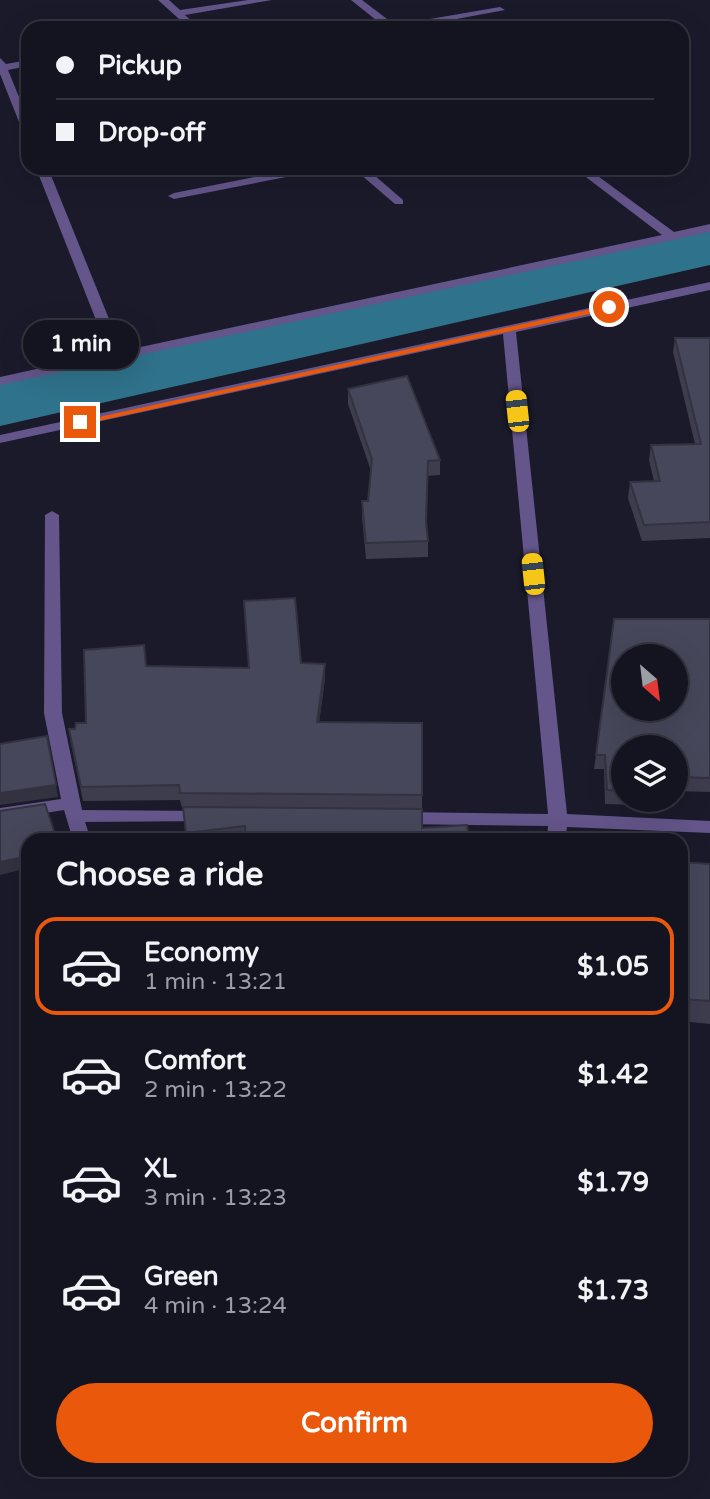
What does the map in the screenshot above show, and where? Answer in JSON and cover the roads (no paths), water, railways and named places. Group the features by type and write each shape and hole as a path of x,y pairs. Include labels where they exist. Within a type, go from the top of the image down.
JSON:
{"street":[{"path":"163,0 187,21"},
{"path":"178,13 267,0"},
{"path":"356,0 384,21"},
{"path":"435,21 500,10"},
{"path":"21,64 1,65 21,115"},
{"path":"45,175 117,356"},
{"path":"174,196 281,175"},
{"path":"367,175 400,202"},
{"path":"589,175 671,236"},
{"path":"0,381 710,228"},
{"path":"0,439 710,286"},
{"path":"509,329 558,820 557,833"},
{"path":"52,515 53,713 80,833"},
{"path":"0,814 73,810 226,817"},
{"path":"378,818 558,820 710,827"}],"waterway":[{"path":"0,405 710,247"}]}
